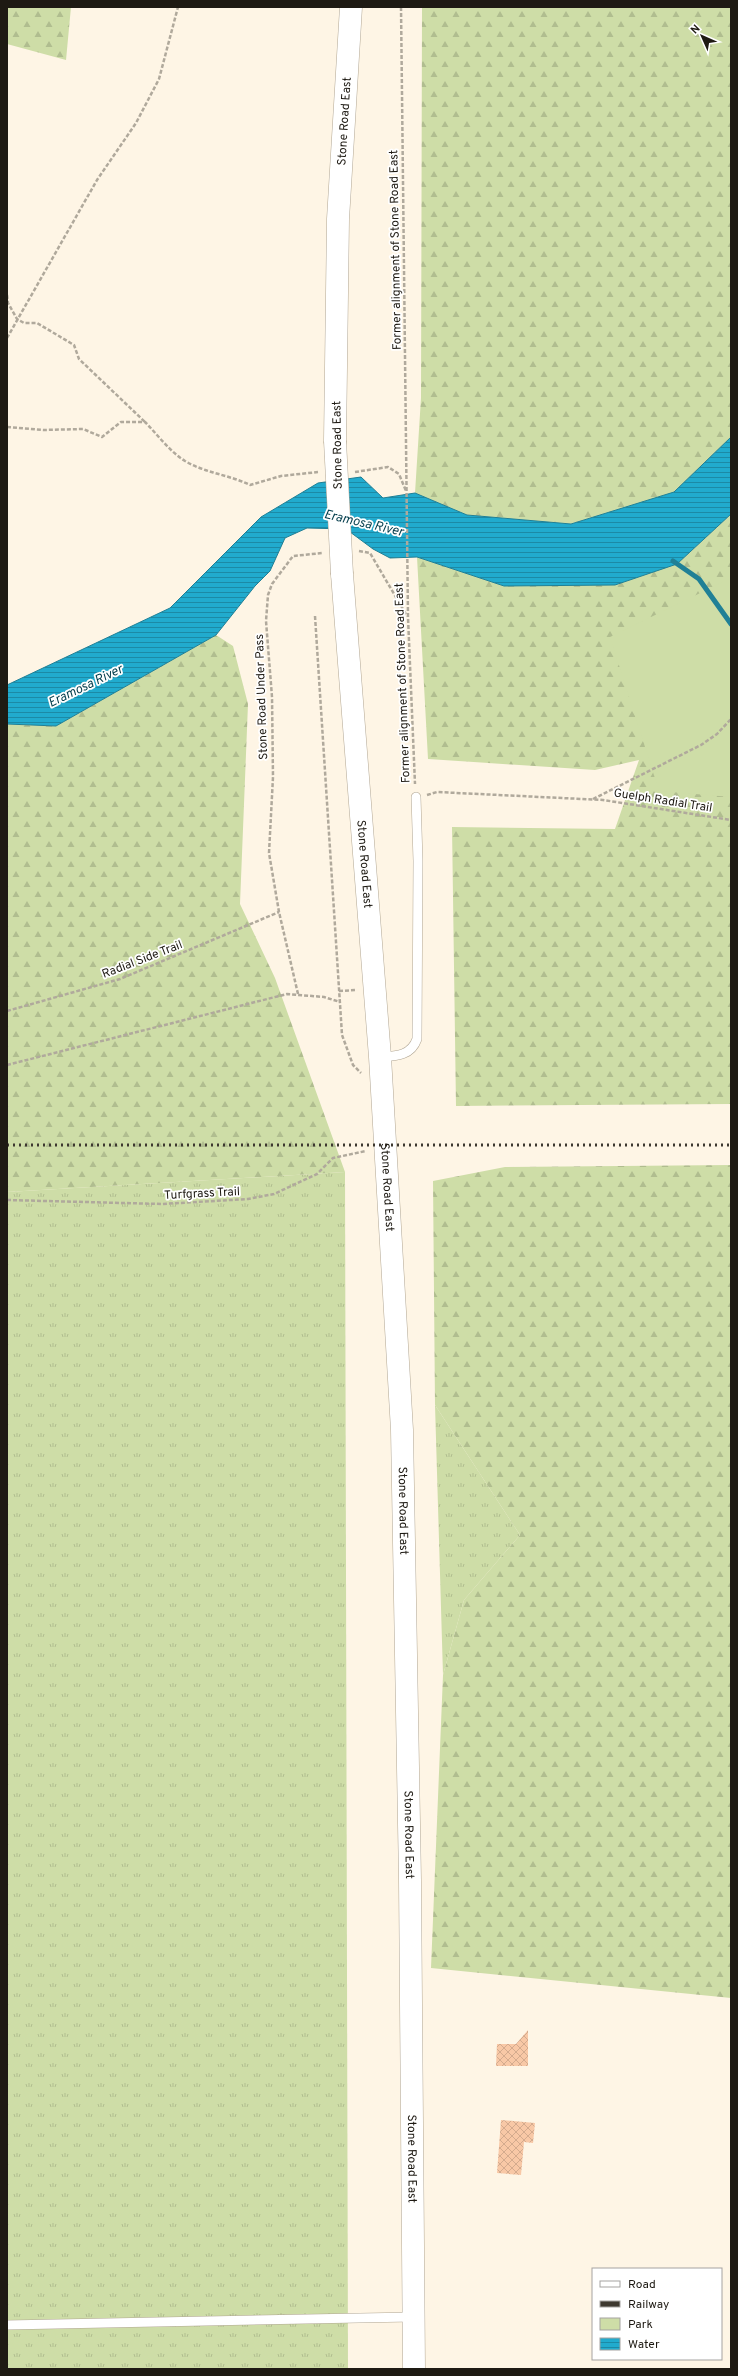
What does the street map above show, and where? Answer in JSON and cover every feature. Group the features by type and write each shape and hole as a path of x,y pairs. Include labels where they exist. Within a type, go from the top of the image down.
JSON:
{"main road":[{"name":"Stone Road East","path":"351,7 338,220 335,441 342,574 382,1086 384,1145 402,1430 410,1888 412,2317 414,2369"}],"lane":[{"path":"380,1057 407,1052 414,1048 418,1039 418,868 416,797"},
{"path":"7,2325 412,2317"}],"path":[{"path":"7,338 97,180 136,123 159,79 178,7"},
{"name":"Former alignment of Stone Road East","path":"401,7 407,569 416,797"},
{"path":"7,295 8,303 17,319 24,323 37,323 74,345 79,358 171,450 186,461 250,485 281,476 321,472"},
{"path":"7,427 43,430 83,429 102,437 121,422 144,422"},
{"path":"352,472 388,467 399,474 407,493"},
{"path":"357,551 365,551 370,554 408,617"},
{"name":"Stone Road Under Pass","path":"298,994 279,912 269,853 273,777 272,697 266,621 268,595 272,584 293,556 326,553"},
{"path":"315,616 342,1035 353,1065 382,1086"},
{"path":"593,799 701,745 717,734 731,719"},
{"name":"Guelph Radial Trail","path":"416,797 436,792 593,799 731,820"},
{"name":"Radial Side Trail","path":"7,1011 120,979 279,912"},
{"path":"7,1065 253,1003 298,994 340,1002"},
{"name":"Turfgrass Trail","path":"7,1200 162,1204 248,1199 274,1194 317,1174 333,1158 361,1153 384,1145"}],"green space":[{"path":"7,7 71,7 66,60 7,44"},
{"path":"422,7 731,7 731,437 675,492 571,524 467,515 415,493 421,398"},
{"path":"731,514 731,1104 456,1106 452,827 615,829 639,760 595,770 428,759 417,557 504,586 677,564"},
{"path":"731,578 731,797 659,791 610,637"},
{"path":"216,635 233,646 248,704 240,904 275,978 345,1172 7,1192 7,724 56,726"},
{"path":"731,1165 731,1998 431,1968 443,1675 464,1600 520,1535 435,1405 433,1181 505,1167"},
{"path":"345,1172 348,2369 7,2369 7,1192"},
{"path":"435,1405 520,1535 464,1600 443,1675"}],"water":[{"name":"Eramosa River","path":"731,437 731,514 677,564 615,585 504,586 417,557 390,558 373,549 346,529 307,528 285,538 270,571 255,586 216,635 56,726 7,724 7,685 170,608 261,517 318,483 361,477 383,498 415,493 467,515 571,524 674,492"}],"building":[{"path":"528,2030 528,2066 496,2066 497,2044 516,2044"},
{"path":"501,2120 535,2123 533,2143 524,2142 521,2175 497,2173"}],"waterway":[{"path":"673,561 699,579 731,624"}],"railway":[{"path":"7,1145 731,1145"}]}
